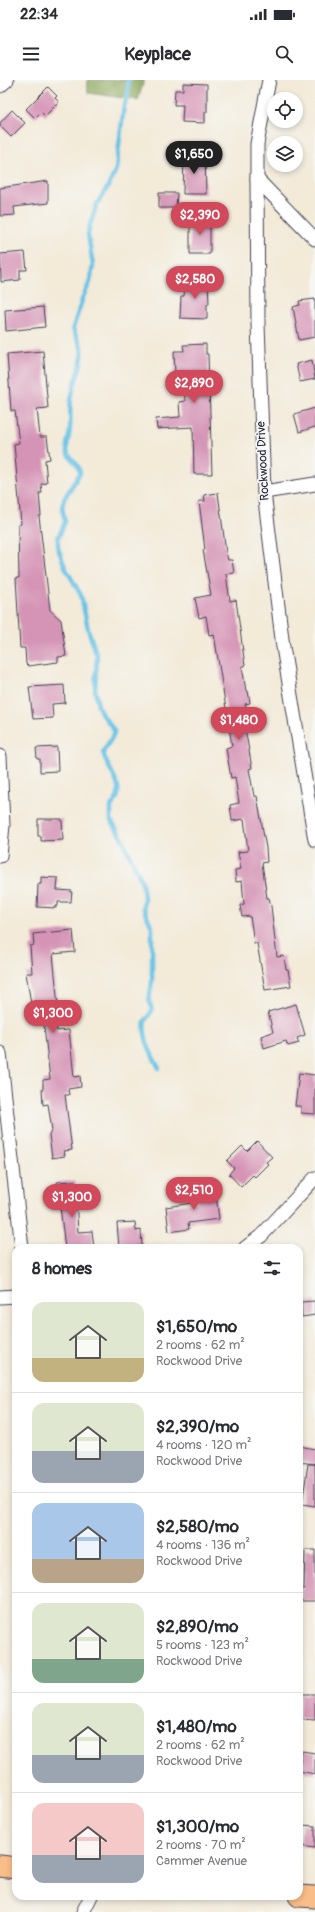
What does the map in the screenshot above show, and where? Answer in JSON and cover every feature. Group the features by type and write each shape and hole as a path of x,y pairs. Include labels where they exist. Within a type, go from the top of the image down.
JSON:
{"main road":[{"path":"0,1866 12,1868"},
{"path":"303,1896 315,1897"}],"street":[{"path":"0,86 7,80"},
{"name":"Rockwood Drive","path":"269,80 257,144 258,324 264,492 283,647 315,840"},
{"path":"257,179 315,240"},
{"path":"264,492 315,484"},
{"path":"0,756 2,825 0,856"},
{"path":"0,1053 22,1244"},
{"path":"250,1244 266,1231 315,1178"},
{"path":"0,1297 12,1296"},
{"path":"83,1912 89,1900"}],"green space":[{"path":"87,80 144,80 138,100 88,93"}],"building":[{"path":"183,83 207,84 207,112 205,112 205,123 182,122 183,105 174,105 175,90 183,90"},
{"path":"48,87 57,96 55,98 59,102 45,116 41,112 35,118 26,109"},
{"path":"12,110 25,123 11,137 0,126 0,123"},
{"path":"184,155 205,155 206,194 183,194"},
{"path":"48,181 48,203 14,207 15,215 0,216 0,188"},
{"path":"159,193 177,193 176,208 159,208"},
{"path":"190,216 206,217 206,224 210,224 210,254 190,254"},
{"path":"25,252 27,270 20,270 20,280 1,282 0,254"},
{"path":"193,279 208,280 209,304 207,304 207,319 180,318 181,296 184,296 185,285 192,285"},
{"path":"315,299 315,337 299,340 293,307 300,305 299,301"},
{"path":"43,307 45,327 6,331 5,310"},
{"path":"206,344 206,354 208,354 212,474 194,474 193,427 157,429 156,419 180,417 179,402 185,401 183,374 175,374 174,351 184,351 183,345"},
{"path":"43,351 48,408 37,409 40,437 47,437 50,459 45,460 47,483 41,484 42,493 39,493 41,516 39,516 50,610 61,620 66,656 58,657 58,662 28,666 26,664 25,648 20,648 16,578 19,578 18,525 21,524 14,444 19,443 15,411 11,411 7,354"},
{"path":"312,360 315,379 300,382 296,364"},
{"path":"315,408 315,427 299,432 294,414"},
{"path":"218,493 226,552 228,560 232,560 234,573 226,574 230,601 236,600 245,666 242,666 246,691 248,691 250,703 245,704 249,728 245,728 252,768 249,769 254,796 257,796 266,848 267,862 262,863 267,898 269,898 271,906 277,957 284,956 286,970 288,970 291,986 265,990 257,943 254,943 250,916 242,917 240,905 244,904 242,881 236,882 235,870 241,869 238,852 248,851 244,819 232,821 230,805 239,803 235,777 231,778 226,748 232,746 214,634 209,635 206,616 199,618 195,598 211,595 203,550 205,550 199,501 205,501 204,495"},
{"path":"64,685 65,703 52,704 53,718 33,719 29,687"},
{"path":"57,747 58,771 40,772 40,759 37,759 36,748"},
{"path":"38,819 62,819 63,840 41,841 41,836 38,836"},
{"path":"41,877 58,878 57,890 72,891 71,902 58,902 58,906 56,906 56,908 37,907 38,884 41,884"},
{"path":"73,930 75,952 53,954 58,1006 55,1007 57,1031 69,1030 74,1077 80,1076 81,1087 68,1089 69,1095 65,1095 72,1150 64,1151 65,1156 52,1158 49,1135 52,1130 48,1104 43,1105 43,1080 50,1079 42,1008 32,1010 26,973 32,973 30,946 34,945 33,934"},
{"path":"296,1004 305,1035 297,1038 299,1043 288,1046 286,1041 264,1048 261,1036 273,1032 268,1012"},
{"path":"299,1073 315,1075 315,1114 301,1113 301,1106 295,1106"},
{"path":"257,1141 272,1157 266,1162 268,1164 255,1177 253,1175 241,1187 229,1174 234,1168 227,1161 242,1146 247,1151"},
{"path":"75,1181 78,1232 92,1231 94,1244 65,1244 57,1182"},
{"path":"215,1186 219,1219 188,1223 189,1229 169,1232 166,1207 198,1202 197,1193 203,1192 203,1187"},
{"path":"135,1222 136,1231 141,1230 142,1244 119,1244 117,1223"},
{"path":"315,1301 315,1315 303,1317 303,1302"},
{"path":"303,1447 315,1449 315,1464 303,1462"},
{"path":"308,1464 315,1464 315,1506 303,1504"},
{"path":"305,1550 315,1550 315,1601 303,1601"},
{"path":"303,1694 315,1694 315,1720 303,1719"},
{"path":"303,1751 315,1753 315,1774 303,1772"},
{"path":"303,1825 315,1826 315,1848 303,1846"}],"waterway":[{"path":"128,80 128,95 124,106 116,169 109,185 97,204 89,228 88,235 93,265 90,282 83,297 73,328 81,347 82,354 81,364 71,399 70,431 67,442 67,451 77,465 80,473 64,499 62,507 65,522 58,538 58,548 65,567 81,595 88,629 97,656 95,690 98,705 101,713 114,730 114,734 103,752 118,786 116,800 111,806 111,821 121,836 142,882 144,897 143,908 152,927 152,981 149,1001 152,1010 145,1021 144,1027 148,1046 159,1068"}]}
